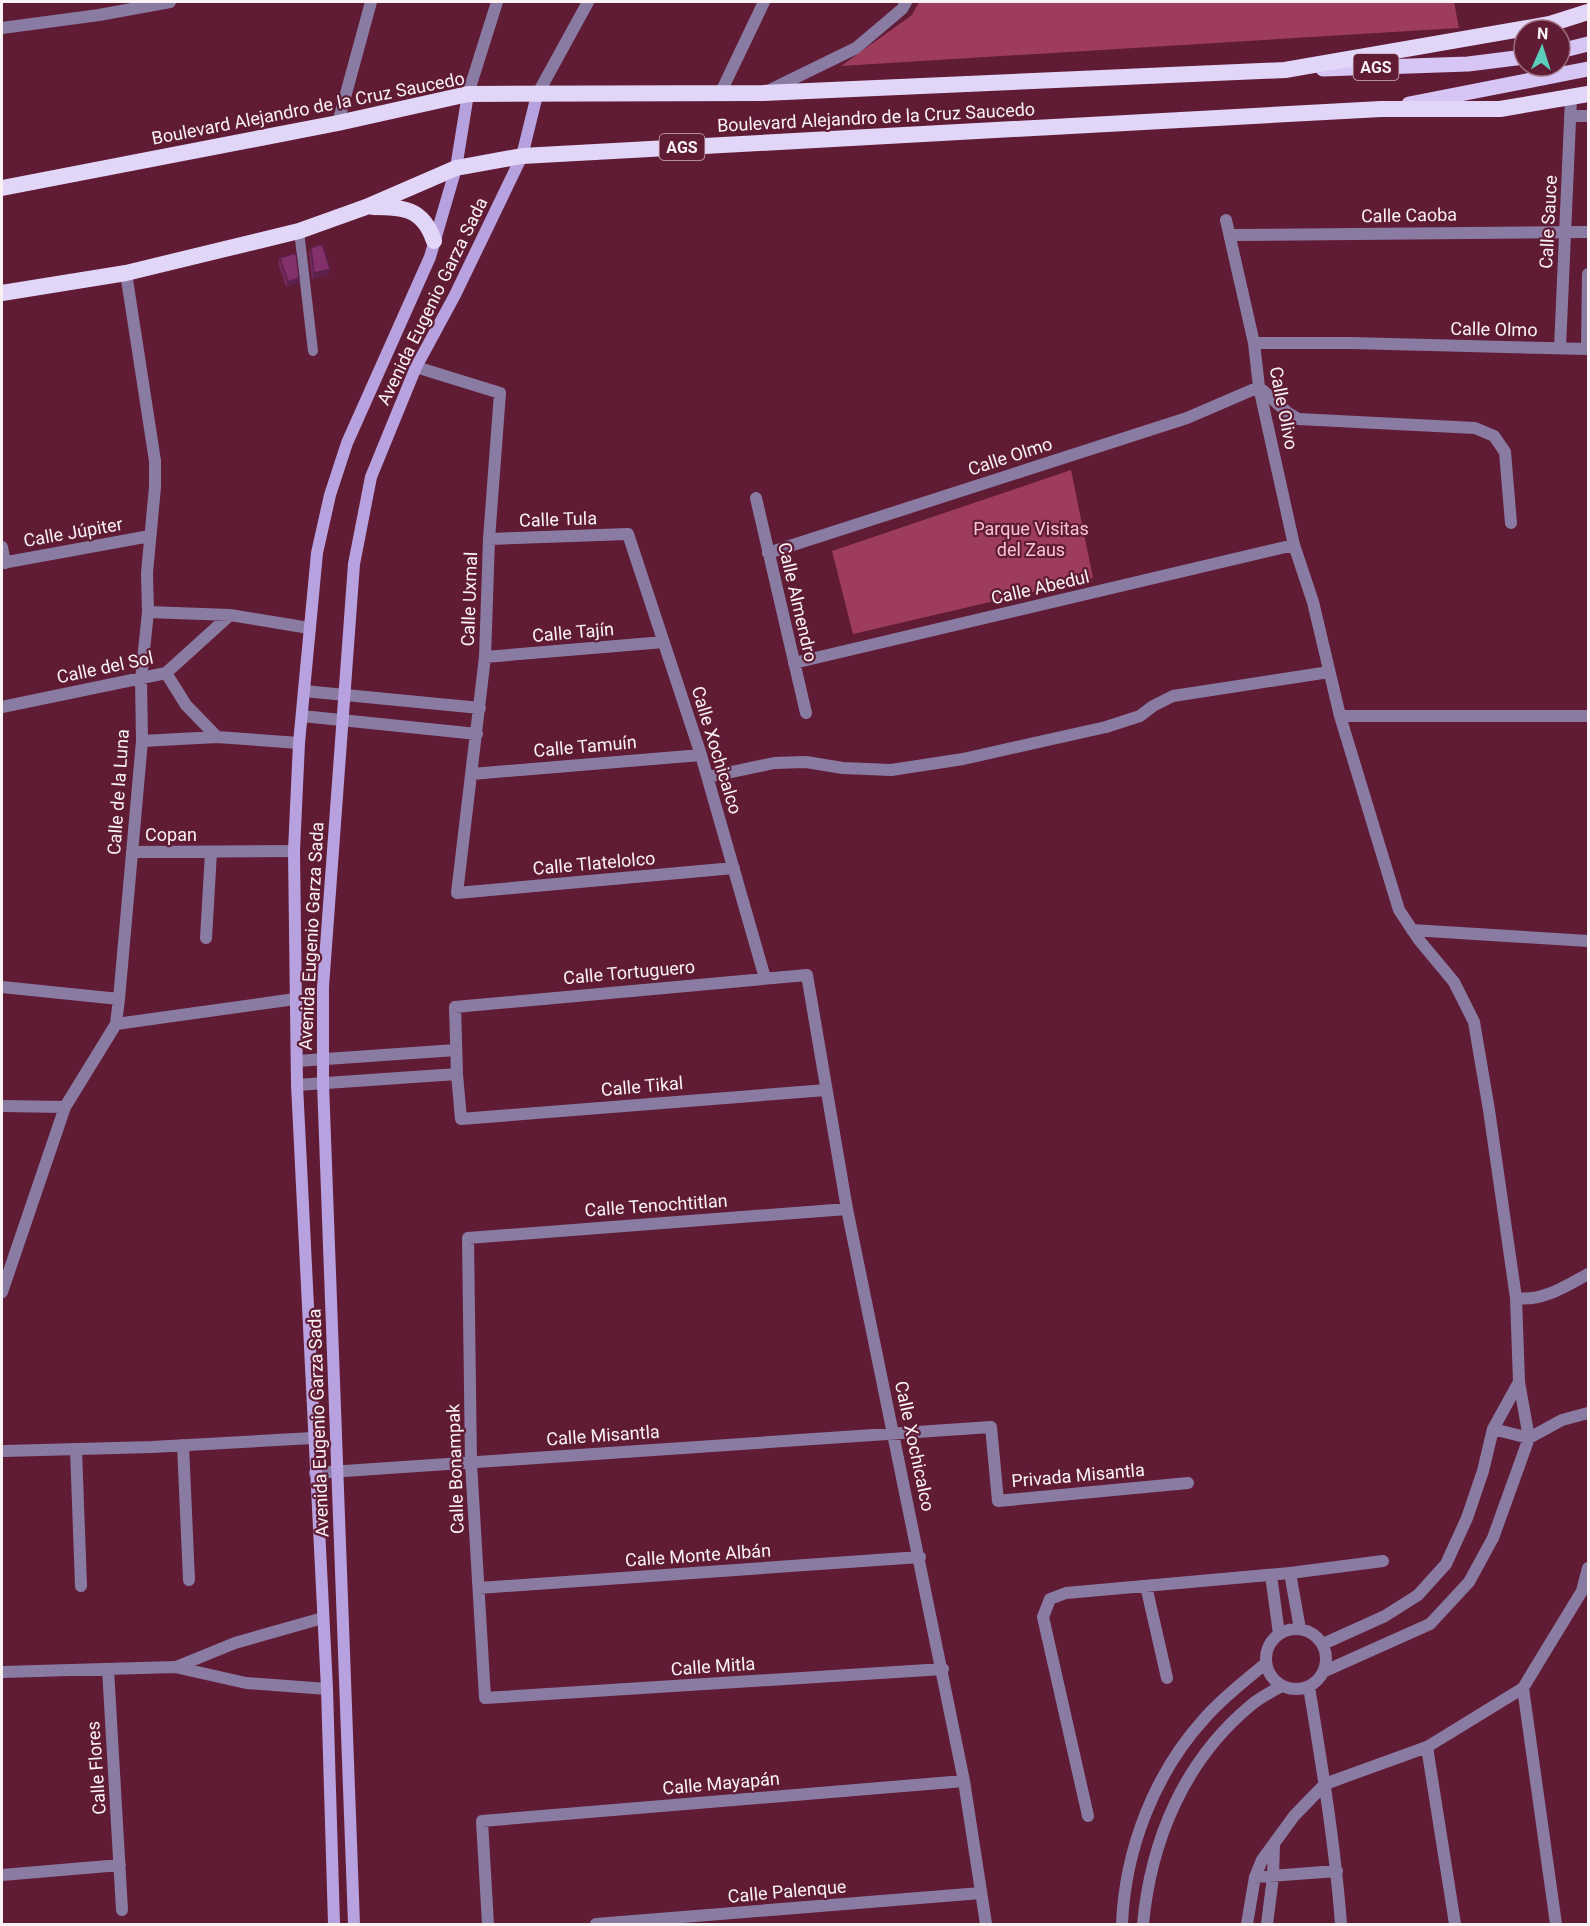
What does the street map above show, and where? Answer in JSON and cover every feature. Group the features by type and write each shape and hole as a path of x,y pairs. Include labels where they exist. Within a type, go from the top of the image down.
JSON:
{"highway":[{"path":"1285,70 1550,24 1588,12"},
{"name":"Boulevard Alejandro de la Cruz Saucedo","path":"2,188 338,123 468,94 763,93 1285,70"},
{"path":"1382,109 1500,109 1571,98 1588,93"},
{"name":"Boulevard Alejandro de la Cruz Saucedo","path":"2,293 126,273 299,231 366,207 456,168 522,156 1382,109"},
{"path":"366,207 400,207 419,216 429,227 434,241"}],"main road":[{"path":"1572,48 1588,44"},
{"name":"Boulevard Alejandro de la Cruz Saucedo","path":"1285,70 1468,64 1512,58"},
{"name":"Boulevard Alejandro de la Cruz Saucedo","path":"1382,109 1588,69"},
{"name":"Avenida Eugenio Garza Sada","path":"334,1924 327,1689 297,1085 294,851 299,743 317,553 334,484 347,443 430,257 456,168 468,94"},
{"name":"Avenida Eugenio Garza Sada","path":"354,1924 323,1083 323,987 354,564 371,477 416,367 455,295 522,156 537,95"}],"street":[{"path":"99,15 105,2"},
{"path":"2,28 99,15 170,2"},
{"path":"338,123 371,2"},
{"path":"468,94 497,2"},
{"path":"537,95 588,2"},
{"path":"720,94 764,2"},
{"path":"763,93 856,48 902,9 906,2"},
{"name":"Calle Sauce","path":"1560,348 1571,98"},
{"path":"1571,116 1588,116"},
{"name":"Calle Olivo","path":"1226,220 1254,344 1259,387 1294,545 1313,602 1340,716 1400,910 1412,930 1454,982 1474,1022 1516,1298 1519,1382 1529,1438"},
{"name":"Calle Caoba","path":"1230,235 1588,232"},
{"name":"Calle de la Luna","path":"2,1292 65,1107 116,1024 141,741 141,679 148,612 147,573 154,487 154,460 126,273"},
{"path":"1588,274 1588,349"},
{"name":"Calle Olmo","path":"1254,344 1351,343 1588,349"},
{"name":"Calle Uxmal","path":"416,367 500,393 489,539 485,657 457,893"},
{"path":"1259,387 1298,419 1475,428 1494,436 1505,452 1511,523"},
{"name":"Calle Olmo","path":"768,553 1187,418 1259,387"},
{"name":"Calle Almendro","path":"756,498 806,713"},
{"name":"Calle Tula","path":"489,539 628,534"},
{"name":"Calle Xochicalco","path":"628,534 708,777 765,978"},
{"name":"Calle Júpiter","path":"3,563 150,536"},
{"name":"Calle Abedul","path":"794,663 1294,545"},
{"path":"2,547 3,563"},
{"path":"148,612 230,615 309,628"},
{"name":"Calle del Sol","path":"2,707 166,673 230,615"},
{"name":"Calle Tajín","path":"485,657 664,642"},
{"path":"708,777 774,763 806,762 843,768 891,770 963,759 1106,727 1140,716 1153,706 1173,696 1329,672"},
{"path":"166,673 186,705 217,737"},
{"path":"304,691 480,708"},
{"path":"302,716 477,734"},
{"path":"1340,716 1588,716"},
{"path":"141,741 217,737 299,743"},
{"name":"Calle Tamuín","path":"472,774 701,755"},
{"name":"Copan","path":"132,852 294,851"},
{"path":"206,938 211,852"},
{"name":"Calle Tlatelolco","path":"457,893 734,868"},
{"path":"1412,930 1588,941"},
{"name":"Calle Xochicalco","path":"807,975 848,1209 943,1669 964,1781 986,1924"},
{"name":"Calle Tortuguero","path":"456,1050 456,1007 807,975"},
{"path":"2,987 119,999"},
{"path":"116,1024 295,999"},
{"path":"297,1060 456,1050 457,1074 297,1085"},
{"name":"Calle Tikal","path":"457,1074 461,1119 826,1090"},
{"path":"2,1106 65,1107"},
{"name":"Calle Tenochtitlan","path":"468,1238 848,1209"},
{"name":"Calle Bonampak","path":"468,1238 471,1463 485,1698"},
{"path":"1516,1298 1526,1300 1552,1293 1588,1274"},
{"path":"1323,1644 1385,1616 1418,1595 1446,1564 1467,1518 1484,1472 1492,1429 1519,1382"},
{"path":"1324,1671 1430,1624 1469,1582 1493,1538 1529,1438 1562,1420 1588,1413"},
{"name":"Privada Misantla","path":"893,1433 991,1426 998,1501 1188,1483"},
{"path":"1492,1429 1529,1438"},
{"name":"Calle Misantla","path":"315,1473 893,1433"},
{"path":"4,1451 313,1438"},
{"path":"183,1445 189,1580"},
{"path":"76,1449 81,1586"},
{"name":"Calle Monte Albán","path":"479,1588 920,1557"},
{"path":"1088,1815 1043,1617 1050,1599 1066,1593 1271,1575 1383,1561"},
{"path":"1247,1924 1255,1877 1262,1860 1294,1816 1325,1784 1427,1747 1523,1688 1585,1591 1588,1568"},
{"path":"1290,1573 1300,1629"},
{"path":"1271,1575 1279,1634"},
{"path":"1146,1586 1167,1678"},
{"path":"175,1667 235,1643 323,1618"},
{"path":"1300,1629 1309,1632 1323,1644 1327,1657 1324,1671 1321,1678 1309,1687 1290,1689 1273,1680 1268,1672 1266,1651 1271,1641 1279,1634 1300,1629"},
{"path":"1122,1924 1123,1904 1136,1844 1145,1813 1158,1787 1186,1741 1205,1717 1266,1663"},
{"path":"2,1672 175,1667 246,1683 327,1689"},
{"name":"Calle Flores","path":"108,1669 122,1910"},
{"name":"Calle Mitla","path":"485,1698 943,1669"},
{"path":"1143,1924 1153,1862 1164,1826 1182,1791 1203,1756 1228,1726 1252,1704 1282,1686"},
{"path":"1309,1687 1337,1871 1341,1924"},
{"path":"1523,1688 1556,1924"},
{"path":"1427,1747 1455,1924"},
{"name":"Calle Mayapán","path":"488,1924 482,1821 964,1781"},
{"path":"1267,1924 1273,1877 1274,1844"},
{"path":"2,1875 120,1865"},
{"path":"1255,1877 1337,1871"},
{"name":"Calle Palenque","path":"596,1924 981,1893"}],"lane":[{"path":"299,231 313,351"}],"green space":[{"path":"919,2 1454,2 1459,28 841,66 912,15"},
{"name":"Parque Visitas del Zaus","path":"1071,470 1093,578 853,634 832,551"}],"building":[{"path":"322,244 330,269 314,273 311,248"},
{"path":"296,253 299,278 288,282 280,258"}]}
